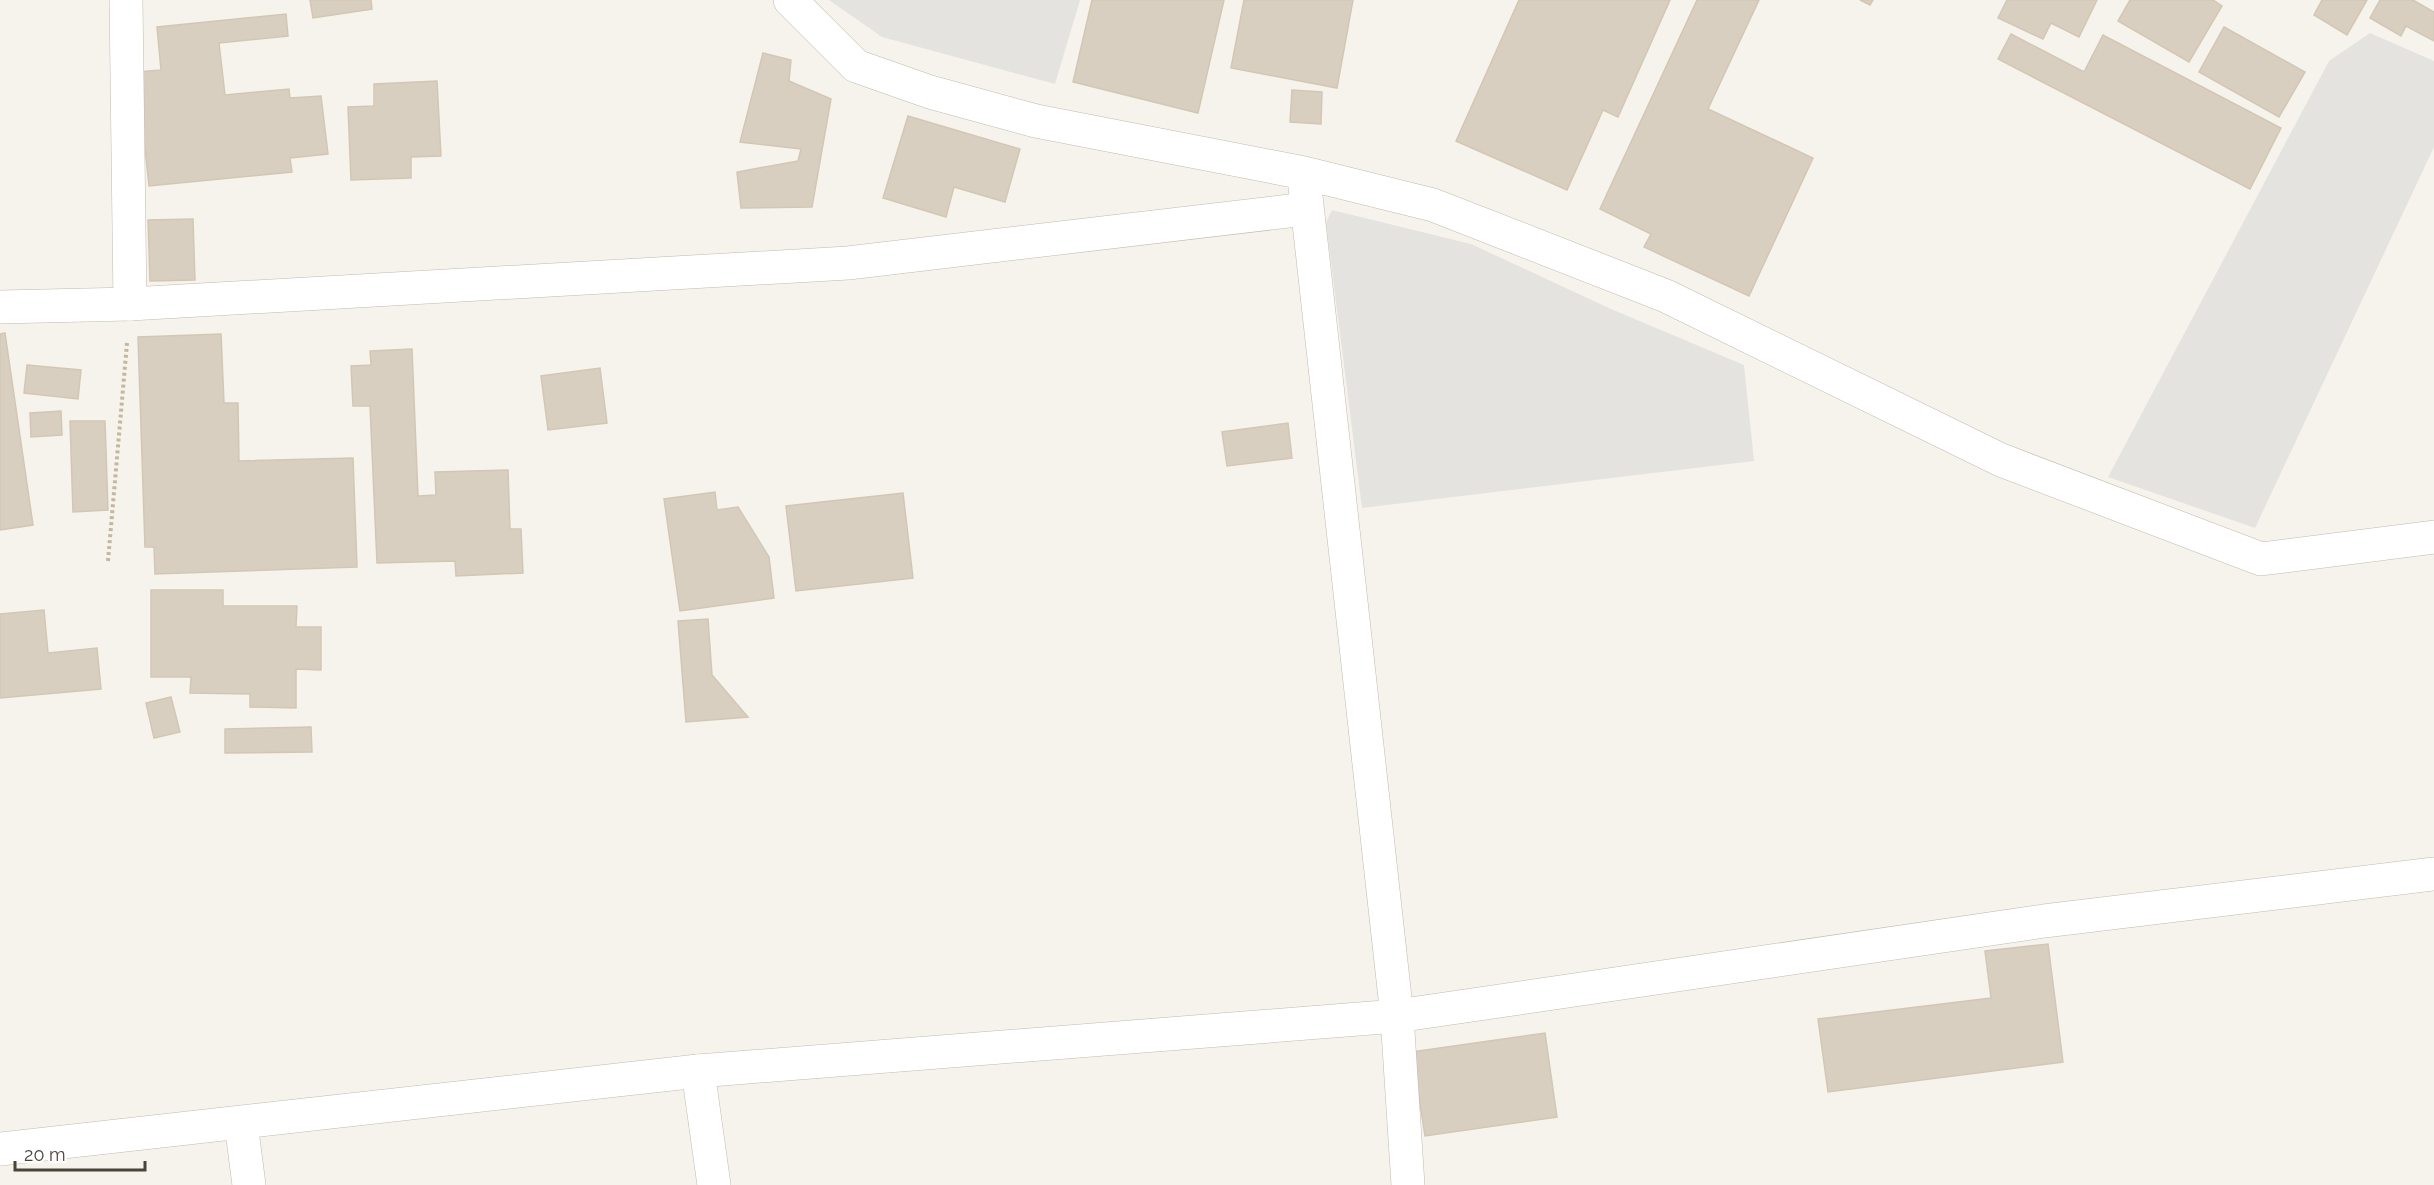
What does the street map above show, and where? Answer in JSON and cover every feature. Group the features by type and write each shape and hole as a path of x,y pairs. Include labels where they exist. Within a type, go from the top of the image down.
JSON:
{"street":[{"path":"126,0 130,304"},
{"path":"790,0 856,66 930,92 1036,121 1304,172 1432,205 1666,296 2001,460 2261,560 2434,537"},
{"path":"1304,172 1306,209 1397,1016 1408,1185"},
{"path":"0,307 130,304 848,263 1306,209"},
{"path":"0,1149 698,1071 1397,1016 2044,921 2434,874"},
{"path":"698,1071 714,1185"},
{"path":"241,1123 249,1185"}],"path":[{"path":"108,561 130,304"}],"shaded area":[{"path":"829,0 1080,0 1055,84 882,37"},
{"path":"2370,33 2434,61 2434,147 2255,528 2108,477 2329,61"},
{"path":"1332,210 1471,244 1611,309 1744,365 1754,461 1362,508 1326,222"}],"building":[{"path":"310,0 371,0 372,9 313,18"},
{"path":"1092,0 1224,0 1198,113 1073,82"},
{"path":"1244,0 1353,0 1337,88 1231,68"},
{"path":"1519,0 1670,0 1618,117 1603,110 1567,190 1456,141"},
{"path":"1697,0 1759,0 1708,109 1813,158 1749,296 1644,247 1651,234 1600,209"},
{"path":"1860,0 1873,0 1870,5"},
{"path":"2007,0 2097,0 2079,37 2051,23 2043,39 1998,18"},
{"path":"2130,0 2213,0 2222,6 2189,62 2118,21"},
{"path":"2322,0 2367,0 2347,35 2314,15"},
{"path":"2380,0 2413,0 2434,12 2434,41 2406,26 2401,36 2370,18"},
{"path":"286,14 288,36 219,43 225,95 289,89 290,98 321,96 328,154 290,158 292,172 149,186 137,72 161,70 157,27"},
{"path":"2224,27 2305,72 2279,117 2199,72"},
{"path":"2011,34 2084,72 2103,35 2281,128 2250,189 1998,59"},
{"path":"763,53 791,60 789,81 831,99 812,207 741,208 737,172 798,161 801,149 740,142"},
{"path":"437,81 441,156 411,157 411,178 351,180 348,107 374,106 374,84"},
{"path":"1292,90 1322,92 1321,124 1290,122"},
{"path":"908,116 1020,149 1005,202 954,187 946,217 883,198"},
{"path":"193,219 195,280 150,281 148,220"},
{"path":"5,333 33,525 0,530 0,334"},
{"path":"221,334 224,403 238,403 239,461 353,458 357,567 155,574 154,547 145,547 138,337"},
{"path":"412,349 418,496 436,495 435,472 508,470 510,529 521,529 523,573 456,576 455,561 377,563 370,406 353,406 351,366 371,365 370,351"},
{"path":"27,365 81,370 78,399 24,393"},
{"path":"600,368 607,423 548,430 541,376"},
{"path":"61,411 62,435 31,437 30,413"},
{"path":"70,421 105,421 108,510 73,512"},
{"path":"1288,423 1292,458 1227,466 1222,432"},
{"path":"715,492 717,510 738,507 769,557 774,598 680,611 664,499"},
{"path":"903,493 913,578 796,591 786,506"},
{"path":"151,590 223,590 223,606 297,606 296,627 321,627 321,670 296,669 296,708 250,707 250,694 190,693 191,677 151,677"},
{"path":"44,610 48,653 97,648 101,689 0,698 0,614"},
{"path":"708,619 712,675 748,717 686,722 678,621"},
{"path":"171,697 180,732 154,738 146,703"},
{"path":"311,727 312,752 225,753 225,729"},
{"path":"2048,944 2063,1062 1828,1092 1818,1019 1991,998 1985,951"},
{"path":"1545,1033 1557,1117 1425,1136 1412,1052"}]}
